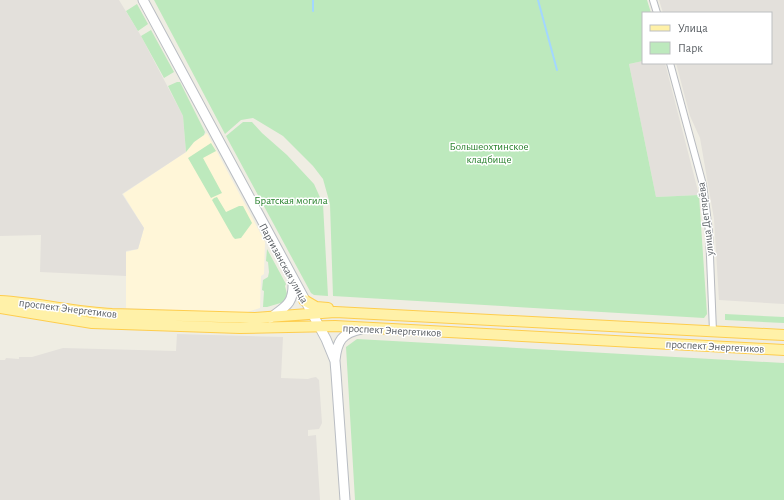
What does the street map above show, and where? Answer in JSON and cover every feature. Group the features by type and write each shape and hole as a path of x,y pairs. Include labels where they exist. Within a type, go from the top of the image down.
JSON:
{"main road":[{"path":"304,300 320,308 352,309 359,313"},
{"name":"проспект Энергетиков","path":"0,301 20,302 92,313 220,318 270,318 335,312 784,335"},
{"name":"проспект Энергетиков","path":"0,308 92,323 240,328 335,326 784,350"}],"street":[{"name":"Партизанская улица","path":"143,0 293,280 320,327 335,361 345,500"},
{"path":"653,0 657,12"},
{"name":"улица Дегтярёва","path":"670,64 703,185 709,232 713,331"},
{"path":"270,318 286,307 291,301 293,296 293,280"},
{"path":"335,361 336,351 341,338 347,333 364,328"}],"shaded area":[{"path":"0,0 119,0 141,36 183,116 186,152 122,194 144,228 138,249 126,251 126,276 40,272 41,235 0,236"},
{"path":"659,0 784,0 784,304 719,300 714,219 700,138 690,116 676,64 772,64 772,12 663,12"},
{"path":"642,61 642,64 665,64 699,195 656,197 629,64"},
{"path":"207,133 265,242 264,274 261,276 260,308 244,313 126,308 126,252 138,249 144,228 123,194 186,152 194,142"},
{"path":"177,334 283,337 281,378 308,379 316,377 319,380 322,423 319,429 308,430 308,436 316,435 320,500 0,500 0,360 5,360 6,358 19,359 19,357 32,357 63,348 176,351"}],"green space":[{"name":"Большеохтинское кладбище","path":"154,0 647,0 651,12 642,12 642,61 629,64 656,197 699,195 707,314 704,318 333,296 330,204 323,179 313,166 283,136 253,118 241,120 225,134"},
{"path":"137,4 148,24 138,31 126,11"},
{"path":"151,30 174,72 164,78 141,36"},
{"path":"180,82 205,132 204,135 194,142 186,152 183,116 168,86"},
{"name":"Братская могила","path":"243,122 252,122 287,155 314,184 323,204 328,296 314,295 311,293 226,136"},
{"path":"211,143 216,151 203,158 222,193 211,198 188,158"},
{"path":"217,197 226,212 239,206 243,206 252,223 241,238 235,239 233,237 212,200"},
{"path":"267,249 286,284 287,294 284,302 263,307 263,280 268,277 269,272 268,262 266,261"},
{"path":"725,314 784,317 784,323 725,320"},
{"path":"357,339 784,363 784,500 355,500 346,347"}],"waterway":[{"path":"313,0 313,11"},
{"path":"538,0 557,70"}]}
